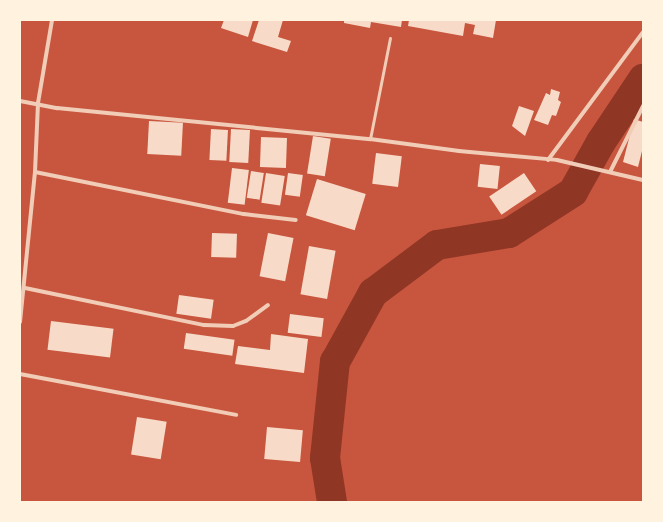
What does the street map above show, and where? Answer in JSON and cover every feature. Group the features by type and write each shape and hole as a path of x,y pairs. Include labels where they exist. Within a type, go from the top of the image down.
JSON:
{"street":[{"path":"20,322 25,288 35,172 38,104 52,20"},
{"path":"548,160 643,32"},
{"path":"20,101 57,108 370,139 459,151 557,160 643,180"},
{"path":"610,172 643,106"},
{"path":"35,172 244,214 296,220"},
{"path":"25,288 204,325 233,326 246,321 268,305"},
{"path":"20,374 236,415"}],"lane":[{"path":"370,139 390,38"}],"building":[{"path":"224,20 253,20 248,37 221,28"},
{"path":"259,20 283,20 278,37 291,41 287,52 252,41"},
{"path":"344,20 402,20 401,27 371,22 370,28 344,23"},
{"path":"409,20 496,20 493,38 473,34 475,25 465,23 463,36 408,26"},
{"path":"551,89 560,92 558,100 561,102 556,116 552,115 548,125 534,120 546,93 550,95"},
{"path":"519,106 534,111 525,136 512,126"},
{"path":"634,119 643,122 643,147 638,167 623,162"},
{"path":"149,121 183,123 181,156 147,154"},
{"path":"211,129 228,130 226,161 209,160"},
{"path":"231,129 250,130 248,163 229,162"},
{"path":"313,136 331,139 325,176 307,174"},
{"path":"261,137 287,138 286,168 260,167"},
{"path":"376,153 402,156 398,187 372,184"},
{"path":"480,164 500,166 497,189 478,187"},
{"path":"232,168 249,170 245,205 228,203"},
{"path":"251,171 264,173 260,200 247,198"},
{"path":"266,173 285,176 280,206 261,203"},
{"path":"288,173 303,175 300,197 285,195"},
{"path":"524,173 536,191 501,215 489,196"},
{"path":"317,179 366,194 355,230 306,215"},
{"path":"212,233 237,234 236,258 211,257"},
{"path":"268,233 294,238 285,281 260,276"},
{"path":"309,246 336,251 327,299 300,294"},
{"path":"179,295 214,300 211,319 176,314"},
{"path":"290,314 324,318 321,337 288,333"},
{"path":"51,321 114,329 110,357 47,350"},
{"path":"186,333 235,340 232,356 184,349"},
{"path":"271,334 308,339 304,373 235,364 238,346 270,350"},
{"path":"137,417 167,422 161,459 131,455"},
{"path":"267,427 303,430 300,462 264,459"}],"waterway":[{"path":"332,502 325,458 335,362 373,293 437,245 509,233 573,192 601,142 643,79"}]}
